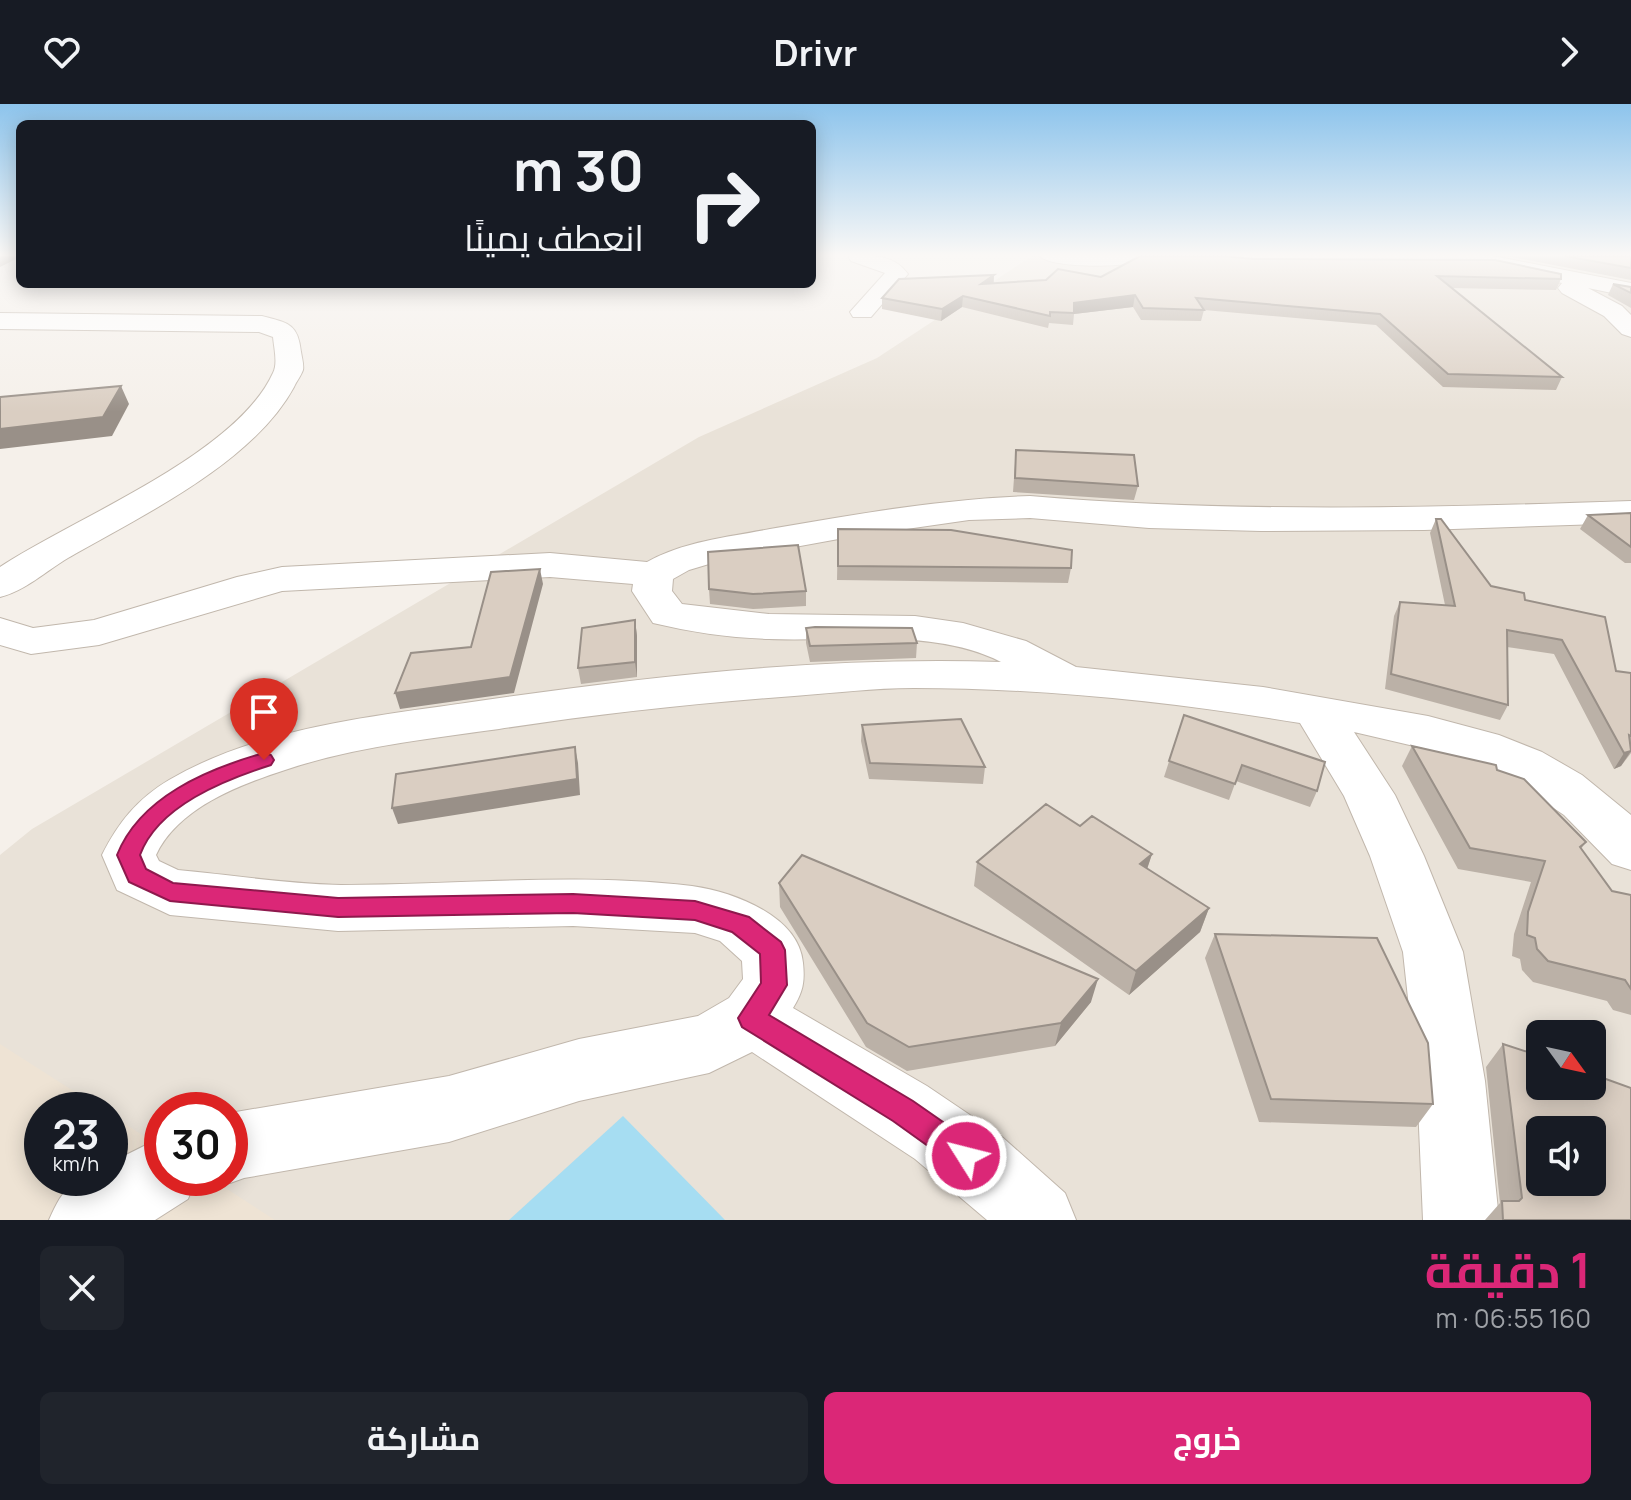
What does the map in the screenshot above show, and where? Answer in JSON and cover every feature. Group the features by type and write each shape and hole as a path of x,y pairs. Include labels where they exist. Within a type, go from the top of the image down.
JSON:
{"street":[{"path":"862,312 866,308"},
{"path":"1607,308 1631,329"},
{"path":"0,321 262,324 286,333 289,370 256,418 205,462 155,494 40,558 0,585"},
{"path":"0,631 31,641 84,635 251,585 282,579 550,565 654,574 675,562 713,551 844,527 969,509 1030,507 1149,517 1261,520 1424,519 1631,512"},
{"path":"654,574 652,591 668,614 695,621 751,628 909,626 952,631 994,642 1034,659 1069,681"},
{"path":"248,1145 449,1109 579,1070 709,1043 752,1018 774,985 772,950 740,924 695,910 573,903 338,908 170,892 137,875 129,855 136,837 158,814 191,791 235,769 292,751 419,725 582,701 749,684 912,674 1069,681 1207,694 1316,710 1425,731 1486,748 1566,788 1604,818 1631,849"},
{"path":"1316,710 1369,795 1397,856 1433,952 1451,1081 1461,1220"},
{"path":"752,1018 903,1111 1008,1186 1038,1220"},
{"path":"87,1220 144,1184"}],"shaded area":[{"path":"953,308 1631,308 1631,1220 8,1220 0,1199 0,855 32,829 699,437 877,358"},
{"path":"0,1044 75,1092 24,1092 24,1196 128,1196 128,1126 144,1136 144,1196 238,1196 275,1220 0,1220"}],"water":[{"path":"623,1116 725,1220 509,1220"}],"building":[{"path":"1016,308 1074,308 1074,313 1050,312 1050,316"},
{"path":"1145,308 1203,308 1204,310"},
{"path":"1312,308 1477,308 1562,377 1448,374 1380,314"},
{"path":"121,386 103,417 0,429 0,397"},
{"path":"1016,450 1134,455 1138,486 1015,478"},
{"path":"1631,513 1631,547 1588,515"},
{"path":"1436,519 1441,519 1491,586 1524,593 1525,600 1605,617 1616,671 1631,673 1631,751 1624,753 1562,640 1507,630 1508,705 1391,674 1400,602 1455,606"},
{"path":"838,529 951,530 1072,550 1071,568 838,566"},
{"path":"798,545 806,591 753,594 709,589 708,552"},
{"path":"540,569 510,677 395,693 411,653 471,647 491,572"},
{"path":"635,620 635,662 578,668 582,628"},
{"path":"806,628 912,628 917,643 810,646"},
{"path":"1184,715 1325,762 1317,791 1242,765 1235,784 1169,761"},
{"path":"961,719 985,767 870,763 862,725"},
{"path":"1412,746 1496,765 1497,770 1524,779 1586,842 1580,847 1612,891 1631,895 1631,989 1625,980 1548,961 1537,949 1535,938 1527,935 1528,912 1545,861 1470,848"},
{"path":"575,747 577,779 392,808 396,774"},
{"path":"1046,804 1080,826 1092,816 1152,854 1140,864 1209,908 1136,971 977,862"},
{"path":"802,855 1098,979 1061,1023 909,1047 867,1023 779,883"},
{"path":"1215,934 1377,938 1428,1043 1433,1104 1271,1099"},
{"path":"1503,1044 1526,1051 1526,1100 1606,1100 1606,1079 1631,1088 1631,1220 1503,1220 1502,1201 1519,1201 1522,1198"}],"route":[{"path":"264,760 235,769 191,791 158,814 136,837 129,855 137,875 170,892 338,908 573,903 695,910 740,924 772,950 774,985 752,1018 903,1111 966,1156"}]}
